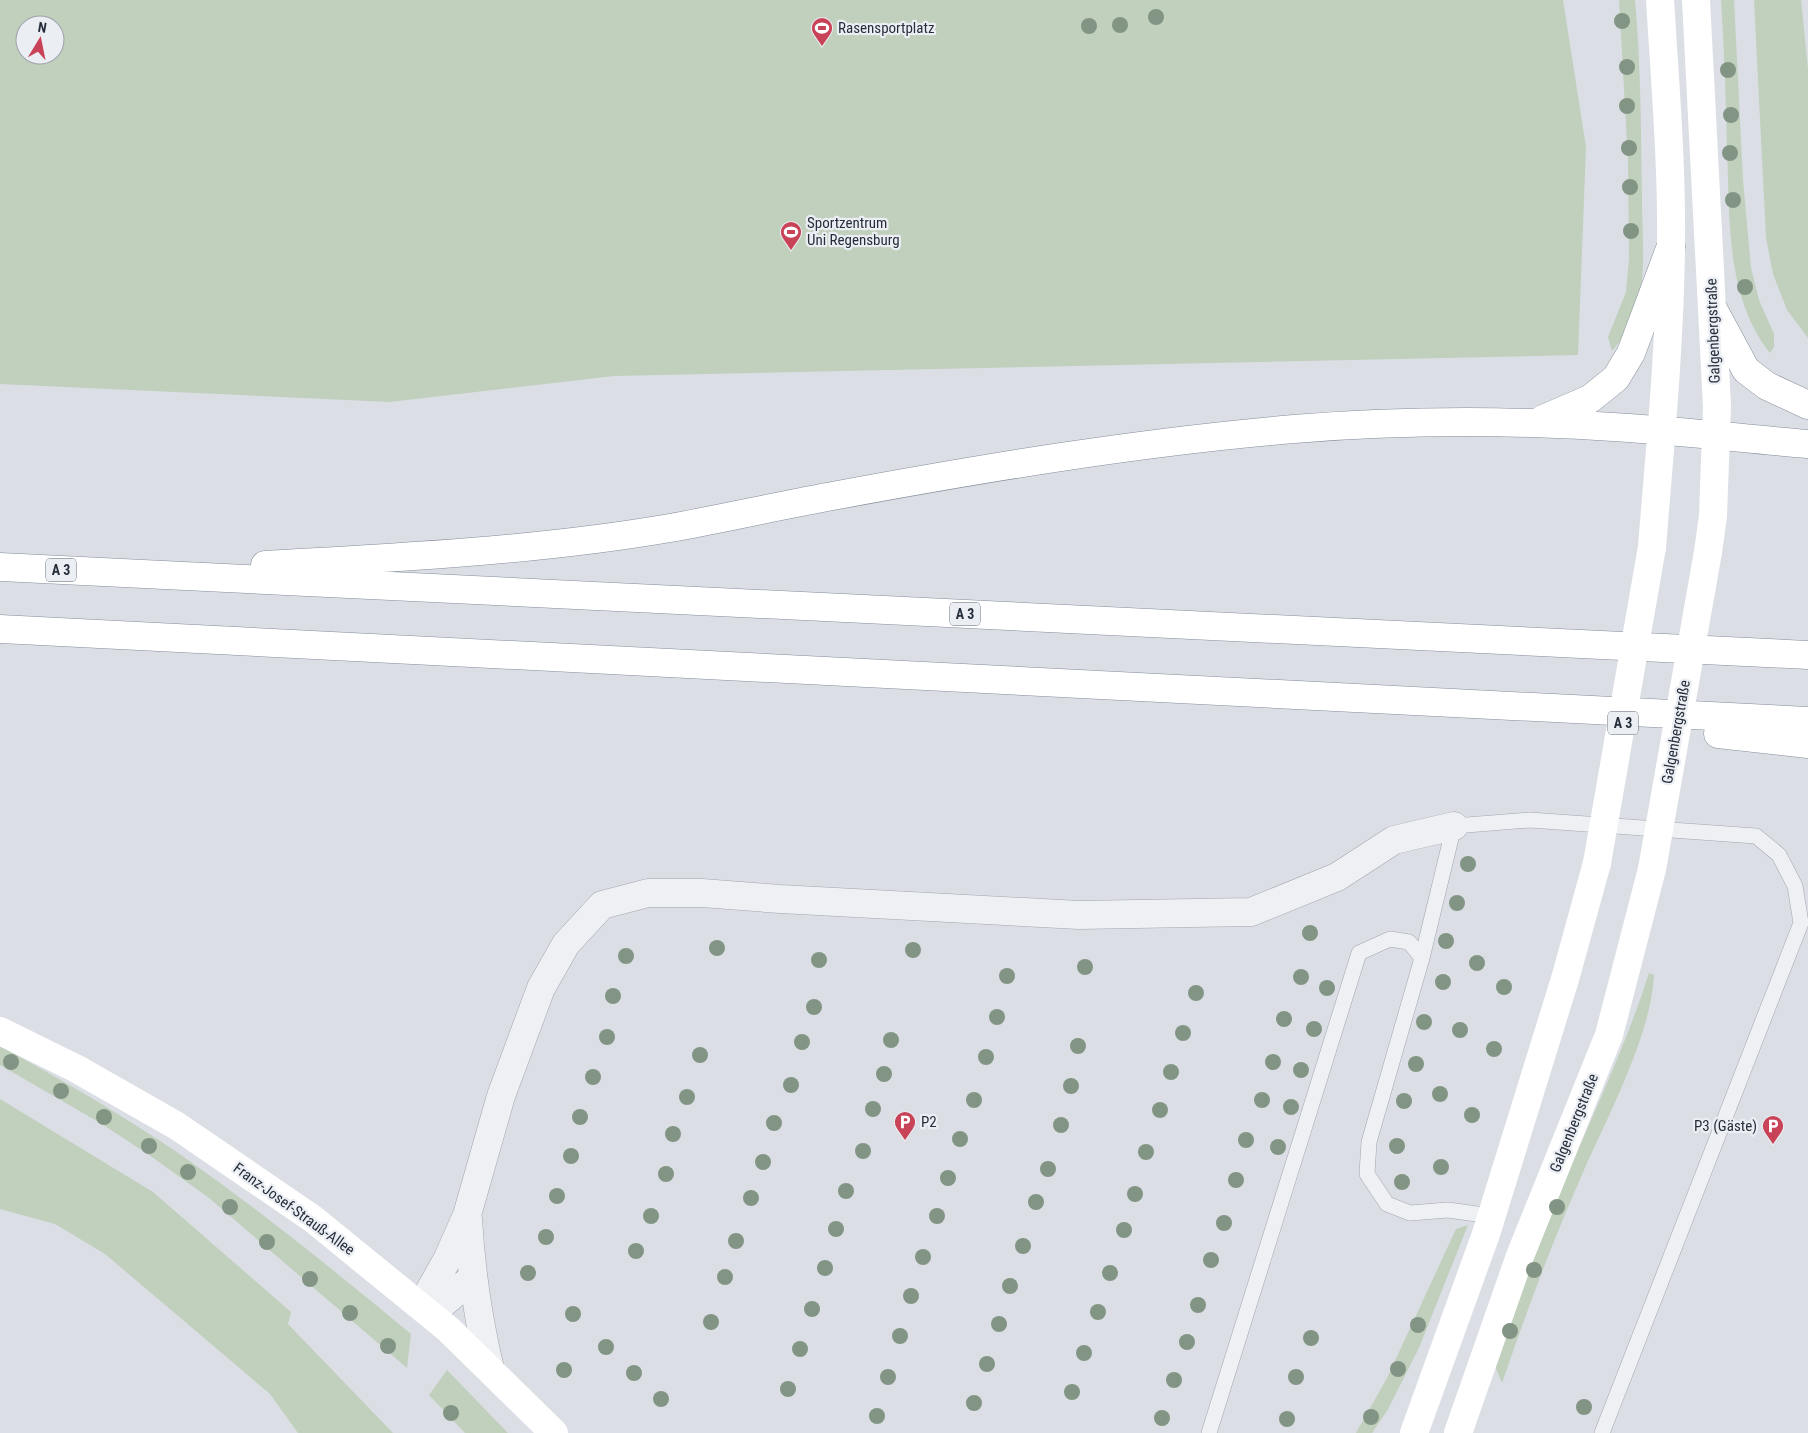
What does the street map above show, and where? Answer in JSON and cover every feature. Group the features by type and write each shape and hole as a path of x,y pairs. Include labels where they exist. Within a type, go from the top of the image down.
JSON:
{"main road":[{"path":"1414,1433 1491,1216 1565,979 1597,863 1652,547 1662,431 1671,246 1668,126 1660,0"},
{"name":"Galgenbergstraße","path":"1458,1433 1520,1256 1609,1035 1652,869 1708,552 1713,516 1716,437 1713,309 1696,0"},
{"path":"1533,423 1590,399 1616,378 1630,353 1671,246"},
{"path":"1713,309 1746,370 1767,386 1808,405"},
{"name":"A 3","path":"123,573 469,552 562,543 667,528 983,469 1138,446 1266,432 1454,423 1533,423 1662,431"},
{"path":"1662,431 1808,444"},
{"name":"A 3","path":"0,567 1808,655"},
{"name":"A 3","path":"0,629 1808,721"},
{"name":"A 3","path":"1438,703 1808,744"},
{"name":"Franz-Josef-Strauß-Allee","path":"0,1031 77,1069 177,1126 313,1219 426,1310 490,1368 554,1433"}],"street":[{"path":"426,1310 467,1215 501,1096 542,988 566,944 602,905 648,893 702,892 780,899 1079,916 1251,912 1336,877 1394,840 1454,826"},
{"path":"467,1215 472,1278 481,1334 490,1368"},
{"path":"426,1310 472,1278"}],"lane":[{"path":"1491,1216 1448,1210 1410,1213 1387,1204 1367,1174 1369,1142 1422,958 1454,826 1530,820 1756,836 1779,855 1795,886 1801,923 1602,1433"},
{"path":"1209,1433 1359,953 1390,938 1409,942 1422,958"}],"green space":[{"name":"Sportzentrum Uni Regensburg","path":"0,0 1563,0 1586,147 1578,355 614,376 390,402 0,384"},
{"path":"1619,0 1635,0 1640,99 1643,263 1639,301 1635,314 1625,334 1612,351 1608,337 1626,292 1629,259 1628,161"},
{"path":"1721,0 1734,0 1743,180 1751,268 1759,300 1774,334 1774,347 1770,353 1755,331 1745,307 1737,282 1733,255 1730,229"},
{"path":"1754,0 1801,0 1808,69 1808,338 1787,310 1773,274 1766,238"},
{"path":"1649,973 1654,975 1651,999 1636,1051 1626,1078 1559,1228 1502,1383 1494,1364 1496,1357 1536,1252 1629,1029"},
{"path":"0,1046 92,1098 159,1140 211,1176 298,1242 411,1334 407,1368 209,1198 102,1124 0,1065"},
{"path":"0,1099 153,1192 291,1312 288,1324 393,1433 298,1433 270,1394 105,1254 55,1224 0,1209"},
{"path":"1468,1225 1419,1348 1387,1411 1372,1433 1356,1433 1387,1378 1456,1229"},
{"path":"447,1370 508,1433 465,1433 429,1395"}],"place":[{"name":"Rasensportplatz","path":"822,47"},
{"name":"Sportzentrum Uni Regensburg","path":"791,251"},
{"name":"P2","path":"905,1141"},
{"name":"P3 (Gäste)","path":"1773,1145"}]}
